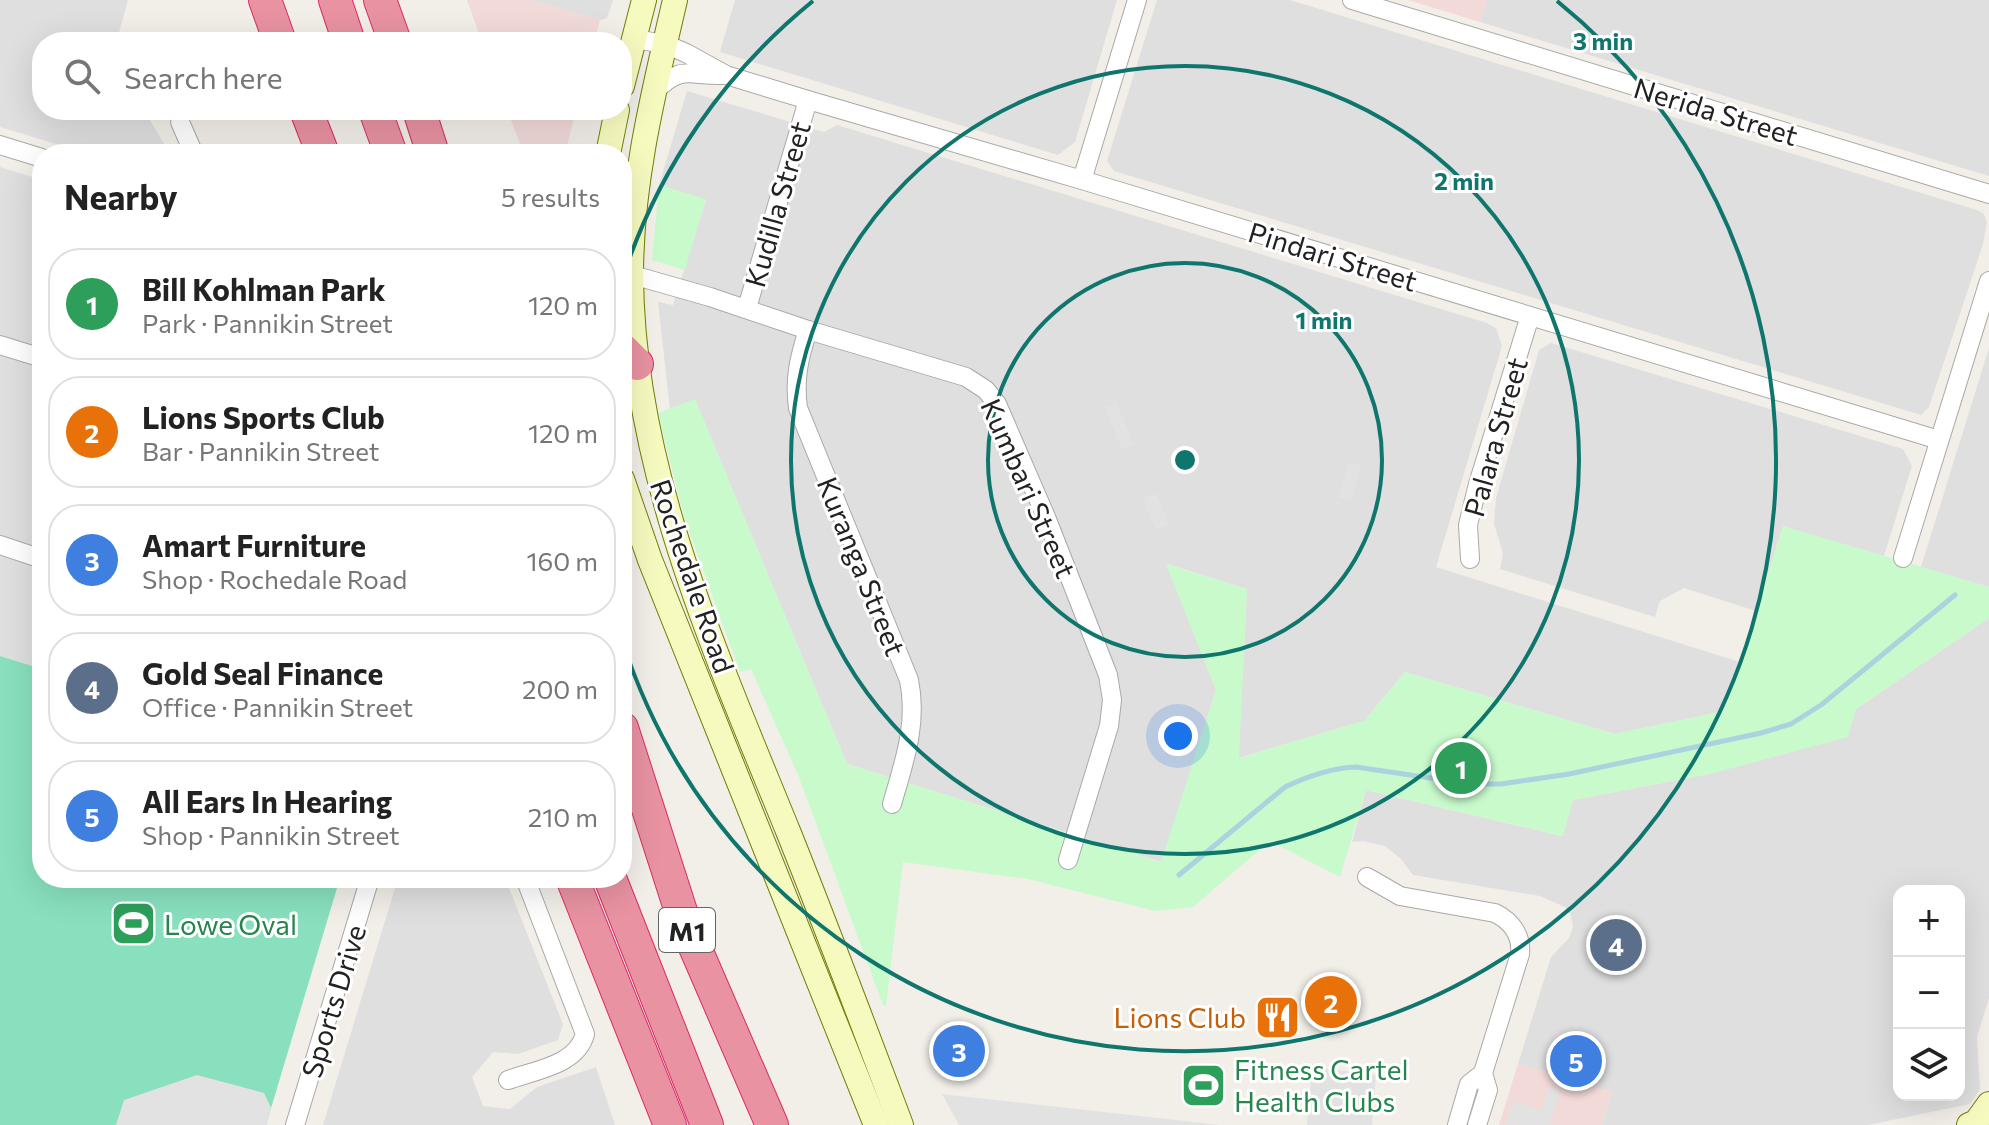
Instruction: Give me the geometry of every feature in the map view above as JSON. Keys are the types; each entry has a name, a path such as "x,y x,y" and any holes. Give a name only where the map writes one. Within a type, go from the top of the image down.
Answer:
{"highway":[{"path":"247,0 258,32"},
{"path":"265,0 276,32"},
{"path":"335,0 346,32"},
{"path":"380,0 391,32"},
{"path":"287,120 296,144"},
{"path":"310,120 319,144"},
{"path":"379,120 387,144"},
{"path":"422,120 430,144"},
{"name":"M1","path":"632,759 685,924 772,1125"},
{"path":"576,888 670,1125"},
{"name":"M1","path":"614,888 707,1125"}],"main road":[{"path":"632,47 644,0"},
{"name":"Rochedale Road","path":"632,225 655,91 675,0"},
{"path":"610,144 615,120"},
{"name":"Rochedale Road","path":"632,369 652,453 682,556 897,1114 911,1125"},
{"name":"Rochedale Road","path":"632,508 650,560 876,1125"},
{"path":"1969,1125 1982,1116 1989,1104"}],"street":[{"path":"1082,180 1137,0"},
{"name":"Nerida Street","path":"1352,0 1989,194"},
{"name":"Pindari Street","path":"634,39 665,44 726,75 1939,440"},
{"name":"Pindari Street","path":"655,91 680,73 726,75"},
{"name":"Kudilla Street","path":"747,308 808,100"},
{"path":"180,122 190,144"},
{"path":"0,145 32,155"},
{"name":"Kumbari Street","path":"632,275 966,377 986,390 997,404 1046,517 1108,675 1109,726 1068,860"},
{"path":"1903,558 1989,281"},
{"name":"Palara Street","path":"1470,559 1468,525 1478,484 1530,316"},
{"name":"Kuranga Street","path":"808,330 796,367 798,408 909,680 913,700 912,733 892,804"},
{"path":"0,345 32,355"},
{"path":"0,545 32,556"},
{"path":"1367,877 1400,896 1490,911 1504,918 1515,931 1521,947 1483,1073 1488,1090 1477,1125"},
{"name":"Sports Drive","path":"295,1125 367,888"},
{"path":"508,1080 572,1057 582,1046 585,1034 529,888"},
{"path":"1457,1125 1469,1084 1483,1073"}],"shaded area":[{"path":"0,0 128,0 119,32 32,32 32,120 150,120 164,144 56,144 0,127"},
{"path":"467,0 531,0 600,20 597,32 478,32"},
{"path":"531,0 613,0 607,18 600,20"},
{"path":"735,0 1117,0 1075,142 1058,155 720,52"},
{"path":"1157,0 1290,0 1977,210 1984,214 1987,222 1983,244 1929,407 1921,415 1114,171 1107,161"},
{"path":"1408,0 1487,0 1480,22"},
{"path":"1487,0 1989,0 1989,176 1480,22"},
{"path":"687,91 824,132 837,125 1496,328 1502,346 1436,567 1740,662 1724,711 1615,734 1405,672 1364,721 1238,758 1247,589 1167,564 1216,690 1162,862 847,764 695,400 670,410 658,302 673,305 706,200 659,185"},
{"path":"511,120 574,120 568,144 520,144"},
{"path":"0,167 32,177 32,666 0,656"},
{"path":"1551,343 1903,449 1912,466 1884,556 1783,527 1756,611 1684,588 1660,601 1655,617 1500,569 1503,553 1494,524 1496,498 1539,350"},
{"path":"1989,348 1989,587 1921,567"},
{"path":"1117,403 1134,445 1122,450 1105,407"},
{"path":"1349,462 1361,466 1351,501 1338,497"},
{"path":"1156,493 1169,525 1156,530 1143,499"},
{"path":"1989,618 1989,998 1977,1037 1980,1089 1970,1104 1868,1125 1602,1125 1612,1092 1518,1064 1551,957 1569,938 1573,927 1571,915 1565,907 1540,896 1413,875 1401,859 1385,846 1352,842 1366,790 1562,836 1573,800 1714,773 1856,709"},
{"path":"395,888 509,888 563,1024 558,1040 518,1054 493,1052 472,1077 483,1106 510,1109 537,1087 596,1067 615,1125 323,1125"},
{"path":"1518,1064 1612,1092 1602,1125 1499,1125"},
{"path":"1312,1067 1376,1075 1372,1125 1307,1125"},
{"path":"197,1075 264,1093 271,1108 266,1125 116,1125 124,1100"},
{"path":"1549,1087 1560,1090 1550,1125 1506,1125 1513,1101 1542,1110"},
{"path":"942,1094 1220,1125 959,1125"}],"green space":[{"path":"659,185 706,199 685,270 652,260"},
{"path":"695,399 847,764 1161,862 1216,690 1166,564 1247,589 1239,758 1364,721 1405,672 1615,734 1724,711 1783,526 1989,587 1989,618 1856,709 1848,737 1714,773 1573,800 1563,836 1366,790 1340,877 1270,841 1193,907 1155,911 1028,879 903,862 886,1006 883,1005 799,777 751,669 740,672 684,517 658,413"},
{"path":"0,656 32,666 32,888 337,888 266,1125 0,1125"}],"waterway":[{"path":"1179,875 1285,787 1328,771 1356,767 1471,784 1501,784 1569,774 1791,724 1821,705 1955,595"}],"place":[{"name":"Bill Kohlman Park","path":"1461,768"},
{"name":"Lowe Oval","path":"133,924"},
{"name":"Gold Seal Finance","path":"1616,945"},
{"name":"Lions Sports Club","path":"1331,1002"},
{"name":"Lions Club","path":"1277,1017"},
{"name":"Amart Furniture","path":"959,1051"},
{"name":"All Ears In Hearing","path":"1576,1061"},
{"name":"Fitness Cartel Health Clubs","path":"1203,1085"}]}
